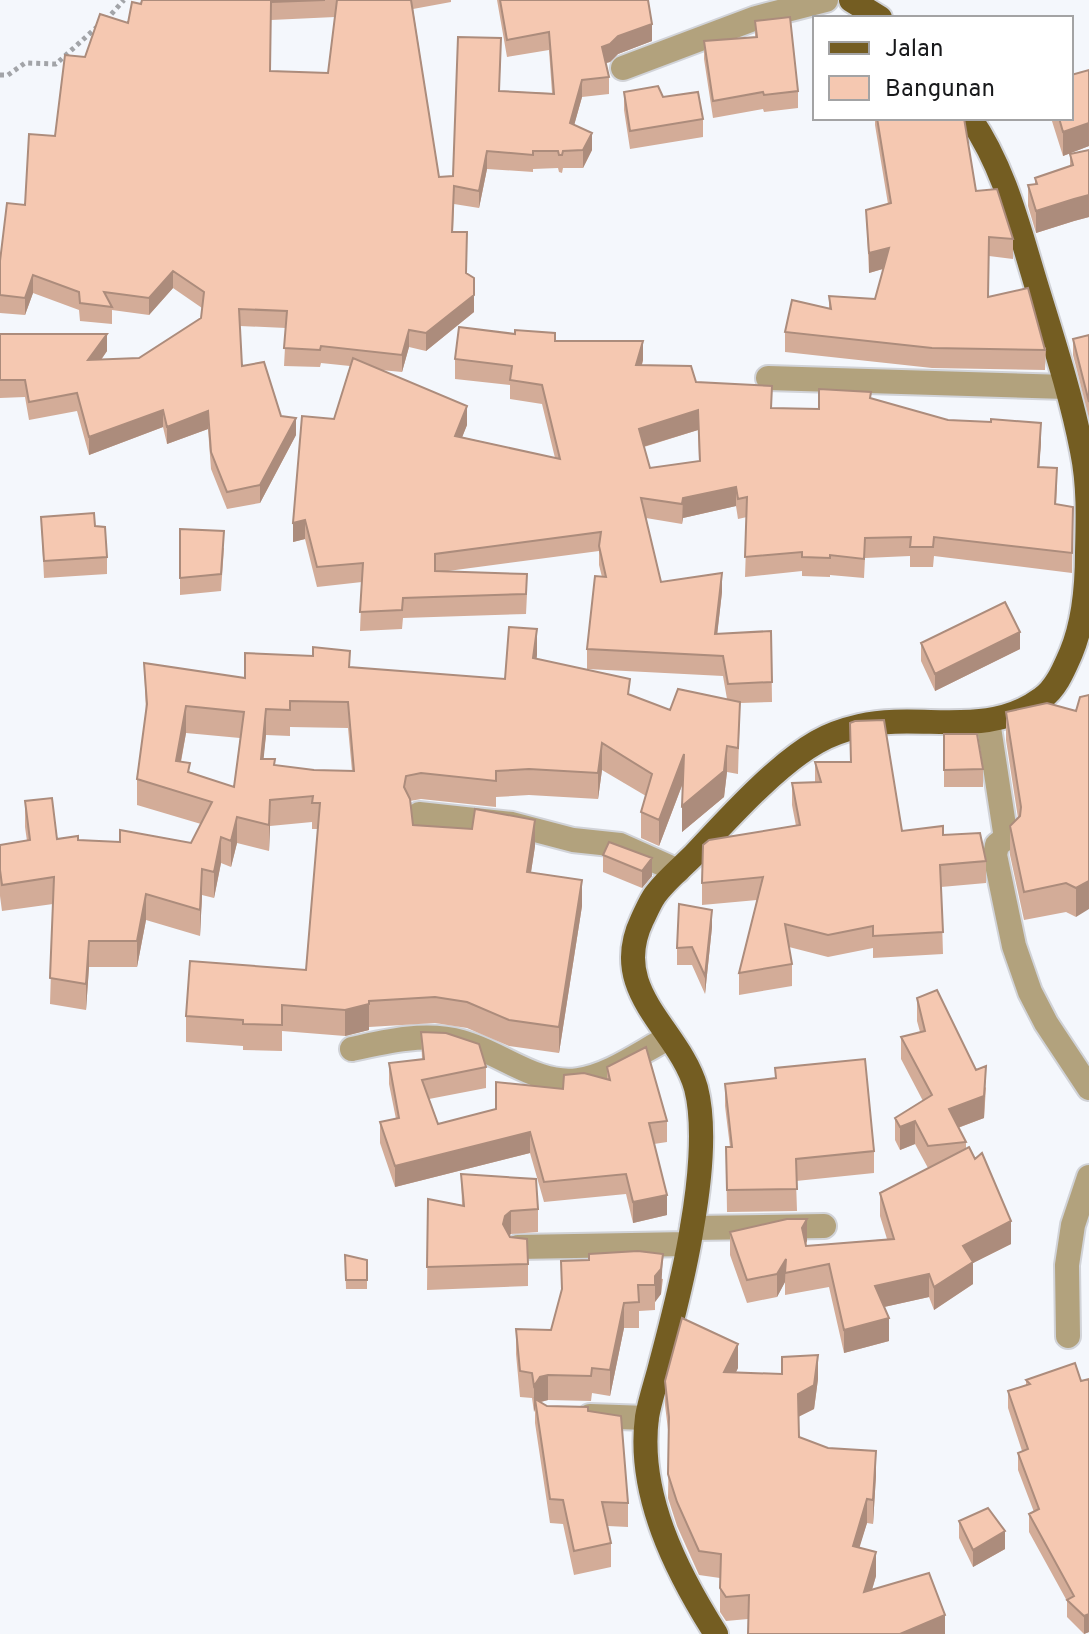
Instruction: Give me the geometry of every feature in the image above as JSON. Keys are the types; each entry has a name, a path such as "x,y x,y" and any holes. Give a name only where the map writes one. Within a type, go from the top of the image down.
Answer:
{"main road":[{"path":"851,0 877,16"},
{"path":"716,1634 686,1587 661,1523 648,1468 647,1418 690,1236 699,1156 700,1113 689,1070 642,995 636,978 636,934 656,894 748,800 817,742 860,726 988,721 1013,714 1044,698 1061,675 1079,634 1087,580 1088,506 1083,453 1009,198 989,148 971,120"}],"street":[{"path":"623,68 756,18 826,0"},
{"path":"768,378 1066,387"},
{"path":"988,721 1006,838 997,845 995,855 1014,946 1030,992 1046,1023 1089,1088"},
{"path":"419,814 512,824 573,840 620,845 678,871"},
{"path":"352,1049 428,1037 448,1039 472,1045 511,1064 552,1078 574,1081 608,1070 668,1038"},
{"path":"1068,1336 1069,1247 1089,1177"},
{"path":"518,1247 824,1226"},
{"path":"562,1415 647,1418"}],"path":[{"path":"0,75 8,75 25,63 52,65 60,61 124,0"}],"building":[{"path":"142,0 325,0 271,2 270,71 328,73 337,0 411,0 439,177 453,176 458,37 501,38 499,91 554,94 549,32 507,40 500,0 648,0 652,24 618,36 602,47 609,77 582,80 570,123 592,133 583,150 563,151 562,155 558,151 533,151 533,155 487,151 479,191 454,186 452,232 467,232 466,273 474,278 474,295 426,333 409,330 402,355 321,346 320,350 284,348 287,311 239,309 242,366 264,362 281,416 296,418 260,485 227,492 211,452 208,411 167,427 163,410 89,437 77,393 29,402 25,380 0,380 0,334 107,334 88,360 139,358 201,318 204,292 173,271 149,298 104,292 112,307 80,303 79,292 33,275 25,298 0,295 0,261 7,203 25,205 29,134 55,136 65,55 85,57 100,14 128,23 132,2 141,4"},
{"path":"790,17 798,91 764,95 763,92 713,101 704,41 757,37 755,21"},
{"path":"1089,70 1089,123 1063,132 1060,120 1073,120 1073,74"},
{"path":"658,86 663,97 698,92 703,119 630,131 624,92"},
{"path":"877,120 964,120 976,191 997,189 1013,239 989,237 988,297 1028,288 1045,350 932,348 785,332 792,300 831,309 829,296 875,299 889,248 869,253 866,210 891,203"},
{"path":"1089,150 1089,195 1036,211 1028,185 1037,184 1035,178 1073,165 1070,154"},
{"path":"459,327 515,334 515,330 555,333 555,341 643,341 636,365 691,366 696,382 772,386 771,408 819,409 819,389 871,392 870,398 948,420 1041,423 1038,467 1057,468 1055,504 1073,507 1072,553 934,537 933,547 910,547 911,537 865,538 864,559 830,555 830,558 802,557 802,552 745,557 747,497 738,499 736,487 683,498 682,504 641,498 661,582 722,573 715,634 771,631 772,682 728,684 723,656 587,649 595,576 606,577 599,546 601,532 435,554 435,571 527,574 526,594 403,598 402,610 360,612 363,563 317,567 305,520 293,523 302,416 334,419 353,358 467,406 455,436 560,459 542,385 510,380 512,366 455,359","holes":["698,410 700,461 650,468 639,429"]},
{"path":"1089,335 1089,402 1073,339"},
{"path":"94,513 95,526 105,527 107,557 44,561 41,517"},
{"path":"180,529 224,531 221,574 180,578"},
{"path":"1005,602 1020,632 935,674 921,643"},
{"path":"509,627 537,629 533,658 630,679 628,694 670,710 678,689 740,702 738,748 727,746 724,771 682,806 684,754 659,820 641,812 652,774 602,743 598,773 529,769 496,771 496,781 421,773 406,776 404,787 410,799 413,825 472,829 475,809 535,820 527,872 582,880 559,1027 509,1020 467,1002 435,997 369,1001 369,1004 345,1010 282,1005 282,1025 243,1024 243,1020 186,1016 190,961 306,970 320,803 312,803 313,796 270,800 269,825 237,817 231,841 221,837 214,872 202,869 200,910 146,894 137,941 89,941 86,984 50,978 54,877 2,885 0,845 30,840 25,801 52,798 57,839 78,836 78,840 120,842 120,830 191,843 212,802 137,779 147,704 144,663 245,678 245,653 313,656 313,647 350,651 349,667 505,679","holes":["290,701 348,702 354,771 274,765 275,759 261,759 266,709 290,710","186,706 244,712 234,787 188,772 190,763 176,761"]},
{"path":"1089,695 1089,881 1076,888 1066,883 1024,892 1010,826 1020,816 1021,807 1006,712 1047,703 1076,711 1080,697"},
{"path":"884,720 902,831 943,826 943,835 980,833 986,861 940,865 943,932 873,936 873,926 828,935 785,924 792,964 739,973 763,877 702,883 703,845 709,840 800,825 792,783 821,782 815,762 851,762 850,723"},
{"path":"944,734 977,734 983,769 944,770"},
{"path":"609,842 652,858 642,871 603,855"},
{"path":"679,904 712,910 705,976 692,947 677,948"},
{"path":"937,990 976,1070 986,1066 984,1096 949,1109 966,1142 928,1146 915,1121 900,1127 895,1118 932,1095 901,1037 925,1031 917,998"},
{"path":"421,1032 446,1033 479,1044 486,1067 422,1080 438,1124 496,1109 496,1082 563,1089 564,1075 584,1073 610,1080 607,1067 646,1047 667,1121 649,1123 667,1195 633,1202 626,1174 544,1182 530,1132 395,1166 380,1122 399,1118 389,1063 424,1059"},
{"path":"865,1059 874,1151 796,1159 797,1189 727,1190 726,1147 732,1147 725,1084 776,1078 775,1068"},
{"path":"969,1147 975,1159 982,1153 1011,1221 963,1246 973,1262 934,1287 929,1274 875,1286 889,1318 844,1330 829,1264 785,1273 786,1259 777,1274 747,1280 730,1232 787,1219 807,1219 802,1228 806,1246 894,1239 880,1193"},
{"path":"461,1174 536,1179 538,1209 511,1211 505,1216 503,1224 510,1237 527,1239 528,1264 427,1267 428,1199 464,1206"},
{"path":"638,1251 663,1254 661,1269 655,1276 655,1285 638,1285 639,1302 624,1303 610,1370 592,1368 591,1376 548,1375 540,1377 534,1386 532,1373 520,1371 516,1329 551,1330 562,1289 561,1261 589,1260 589,1254"},
{"path":"345,1255 367,1260 367,1280 346,1280"},
{"path":"682,1318 738,1344 724,1372 782,1374 782,1357 818,1355 814,1385 798,1394 799,1437 828,1448 876,1451 873,1500 867,1499 853,1546 876,1552 864,1592 929,1573 945,1615 900,1634 748,1634 749,1595 726,1597 720,1588 721,1554 699,1551 668,1474 669,1417 665,1381"},
{"path":"1075,1363 1081,1381 1089,1379 1089,1614 1084,1616 1067,1600 1074,1596 1029,1514 1039,1509 1018,1453 1028,1449 1008,1391 1030,1384 1026,1380"},
{"path":"535,1399 547,1406 588,1407 588,1411 621,1416 628,1503 602,1502 611,1543 574,1551 563,1500 550,1499"},
{"path":"988,1508 1005,1531 973,1550 959,1521"}]}
